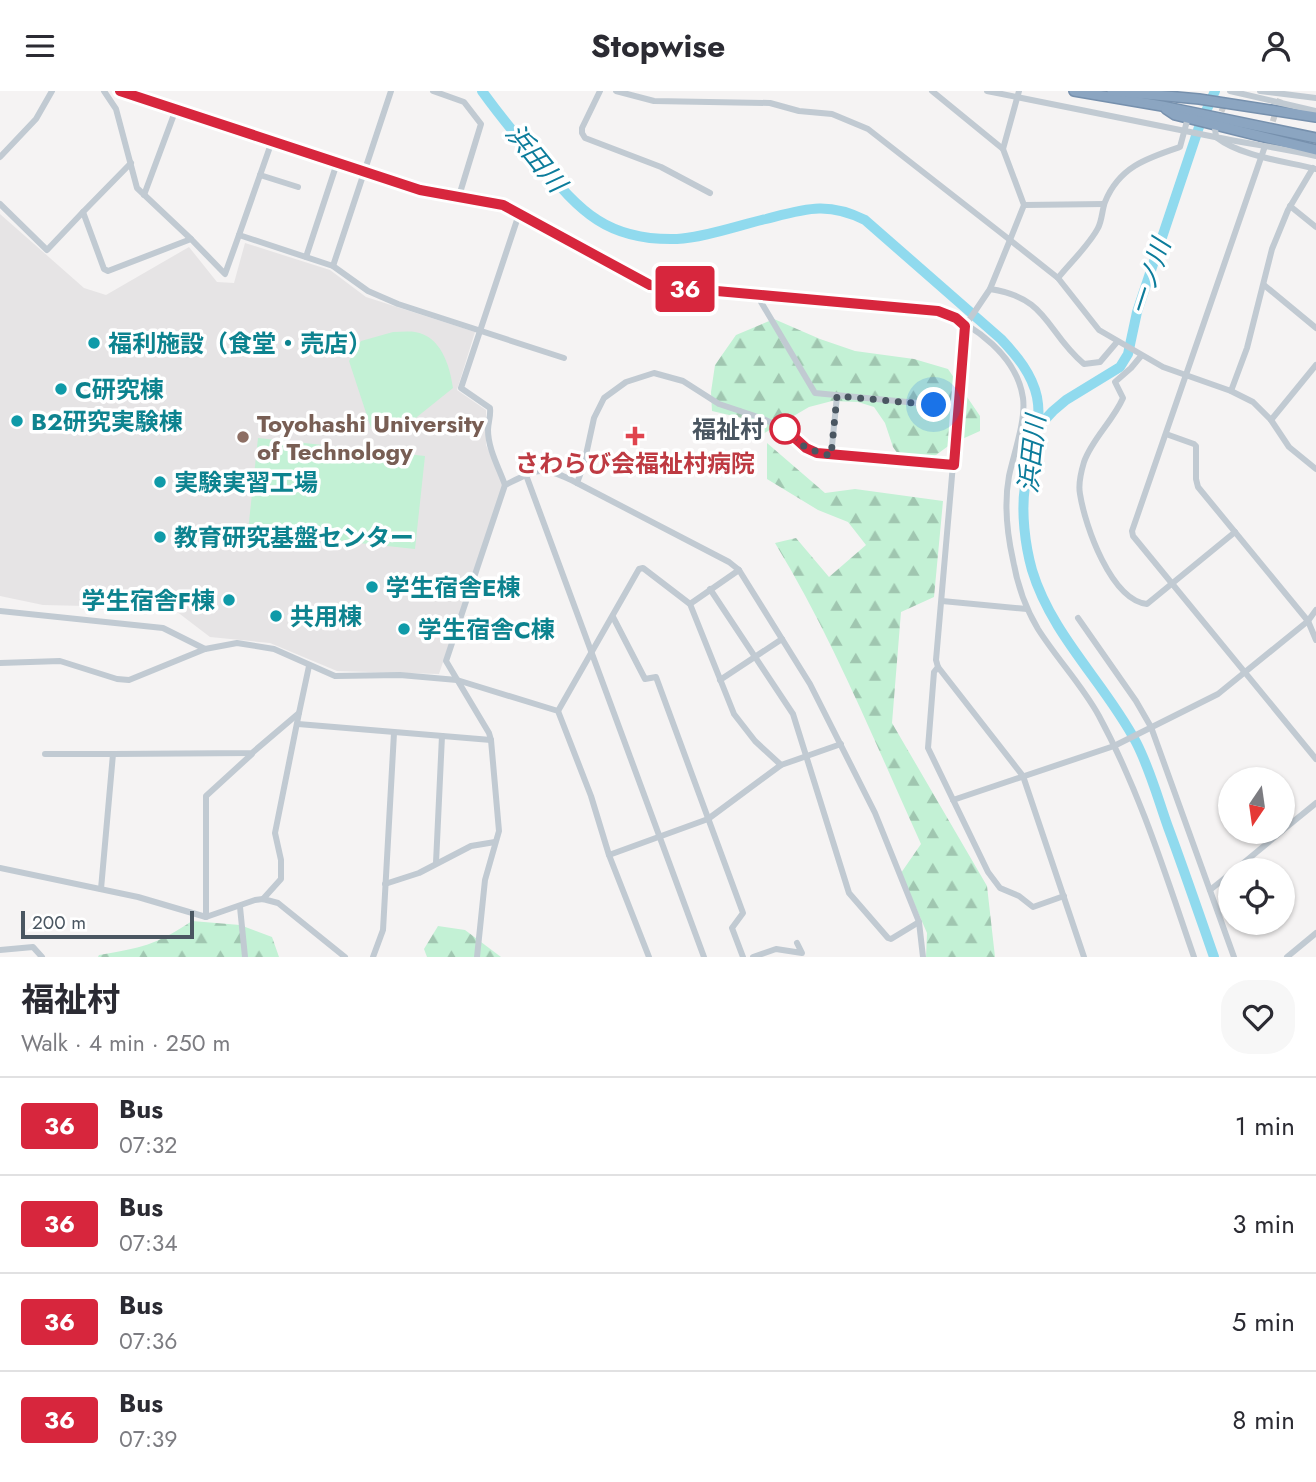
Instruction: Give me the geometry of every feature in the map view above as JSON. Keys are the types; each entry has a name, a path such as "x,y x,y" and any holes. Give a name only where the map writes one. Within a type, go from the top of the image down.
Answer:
{"highway":[{"path":"1074,91 1162,106 1175,115 1316,150"},
{"path":"1112,91 1198,95 1316,117"},
{"path":"1215,123 1316,138"}],"street":[{"path":"0,156 36,119 52,91"},
{"path":"104,91 116,109 138,188 226,274 272,141"},
{"path":"120,91 420,190 503,205 650,285 938,311 956,318 975,331 1009,361 1023,399 1009,480 1007,518 1013,561 1027,609 1097,713 1115,745 1136,793 1193,957"},
{"path":"333,266 391,91"},
{"path":"433,91 464,102 481,124 459,196"},
{"path":"600,91 582,128 585,138 661,167 710,193"},
{"path":"616,91 654,101 770,103 799,111 832,114 868,129 1058,278 1099,330 1140,355 1253,402 1271,420 1289,447 1316,468"},
{"path":"932,91 1003,149 1024,205 990,289 966,324 936,660 938,667 1023,776 1084,957"},
{"path":"987,91 1018,94 1212,137 1273,146 1316,156"},
{"path":"1224,100 1231,91 1316,111"},
{"path":"1260,91 1282,96 1316,98"},
{"path":"1003,149 1018,94"},
{"path":"145,195 176,109"},
{"path":"1058,278 1099,227 1104,204 1111,189 1131,167 1144,159 1181,147 1191,118"},
{"path":"1212,137 1215,123"},
{"path":"1212,137 1233,147 1263,152 1315,169 1290,206 1272,249 1247,348 1231,391"},
{"path":"1263,152 1132,531 1133,536 1316,759"},
{"path":"0,204 47,250 131,163"},
{"path":"306,257 337,163"},
{"path":"260,175 298,187"},
{"path":"1024,205 1104,204"},
{"path":"1290,206 1316,227"},
{"path":"83,212 104,269 108,271 191,239"},
{"path":"477,957 485,880 499,831 491,740 446,661 505,485 490,445 490,408 461,388 519,214"},
{"path":"239,235 333,266 368,291 564,358"},
{"path":"1264,285 1316,328"},
{"path":"990,289 1020,295 1034,305 1084,364 1100,362 1119,343"},
{"path":"760,295 761,302 815,393 958,407"},
{"path":"1140,355 1131,368 1115,382 1122,398 1084,460 1080,477 1079,493 1100,556 1122,589 1142,604 1147,604 1235,532"},
{"path":"1271,420 1316,365"},
{"path":"577,483 594,418 604,398 626,382 654,373 683,381 719,404 785,429 806,448 831,456 954,465"},
{"path":"831,456 837,396"},
{"path":"1166,434 1196,446 1196,484 1308,621 1316,639"},
{"path":"505,485 543,469 554,471 729,562 739,570 810,684 875,813 919,922 923,957"},
{"path":"526,475 704,957"},
{"path":"558,711 639,569 643,568 690,604 734,714 755,741 781,765"},
{"path":"690,604 739,570"},
{"path":"710,589 793,714 849,893 888,938 891,939 919,922"},
{"path":"942,601 1027,609"},
{"path":"953,800 1115,745 1218,694 1308,621 1316,610"},
{"path":"0,611 163,628 205,649"},
{"path":"613,617 645,679 656,677 743,912 733,928 743,957"},
{"path":"1078,618 1136,701 1150,728 1234,957"},
{"path":"720,680 782,639"},
{"path":"0,663 60,661 117,679 129,680 205,649 237,643 274,649 335,676 400,675 457,680 558,711"},
{"path":"0,868 138,897 206,917 263,899 281,879 281,860 275,833 309,666"},
{"path":"938,667 934,672 928,748 988,872 1000,888 1019,896 1033,907 1063,896"},
{"path":"558,711 591,796 609,855 649,957"},
{"path":"206,917 206,796 299,713"},
{"path":"298,724 491,740"},
{"path":"373,957 383,930 394,733"},
{"path":"436,863 442,736"},
{"path":"609,855 708,820 781,765 841,744"},
{"path":"45,754 252,753"},
{"path":"101,889 113,754"},
{"path":"1295,820 1316,803"},
{"path":"385,884 419,873 471,846 495,842"},
{"path":"1249,858 1266,844"},
{"path":"1210,890 1218,884"},
{"path":"263,899 278,902 345,957"},
{"path":"240,907 245,957"},
{"path":"1287,957 1316,933"},
{"path":"754,957 776,949 802,953 797,943"},
{"path":"0,950 33,947 41,957"}],"shaded area":[{"name":"Toyohashi University of Technology","path":"0,214 84,288 106,295 189,247 217,282 234,283 245,243 330,270 366,297 475,332 457,390 486,410 486,445 503,484 439,674 337,671 270,643 210,637 172,608 43,605 0,596"}],"green space":[{"path":"774,319 855,351 914,359 948,369 980,416 980,431 951,444 917,469 907,467 893,447 885,423 874,407 858,402 832,401 809,407 761,435 742,418 712,411 711,392 715,365 736,335"},
{"path":"393,332 415,332 431,339 443,353 453,388 397,433 371,428 349,361 361,341"},
{"path":"258,438 425,456 415,549 248,531"},
{"path":"767,443 825,493 855,489 943,501 934,597 901,612 892,723 987,886 995,957 926,957 927,933 901,873 921,844 835,653 775,543 796,538 829,577 866,545 848,522 818,510 767,479"},
{"path":"192,921 240,925 272,937 279,957 98,957 148,944"},
{"path":"438,926 465,930 501,957 427,957 424,949"}],"waterway":[{"name":"浜田川","path":"482,91 568,195 597,220 614,229 632,235 677,239 710,234 804,210 839,210 865,220 1013,352 1032,381 1038,408 1037,431 1023,507 1032,570 1052,616 1123,720 1141,752 1214,957"},
{"name":"一ノ川","path":"1038,427 1066,400 1120,367 1128,354 1137,312 1199,127 1215,91"}],"tunnel":[{"path":"1218,120 1227,98"},
{"path":"1270,130 1280,99"}],"bus line":[{"name":"36","path":"120,91 420,190 503,205 650,285 938,311 956,318 965,326 954,465 831,456 806,448 785,429"}],"place":[{"name":"福利施設（食堂・売店）","path":"94,343"},
{"name":"C研究棟","path":"61,389"},
{"name":"B2研究実験棟","path":"17,421"},
{"name":"福祉村","path":"785,429"},
{"name":"さわらび会福祉村病院","path":"635,436"},
{"name":"Toyohashi University of Technology","path":"243,437"},
{"name":"実験実習工場","path":"160,482"},
{"name":"教育研究基盤センター","path":"160,537"},
{"name":"学生宿舎E棟","path":"372,587"},
{"name":"学生宿舎F棟","path":"229,600"},
{"name":"共用棟","path":"276,616"},
{"name":"学生宿舎C棟","path":"404,629"}],"route":[{"path":"785,429 806,448 831,456 837,396 934,405"}]}
